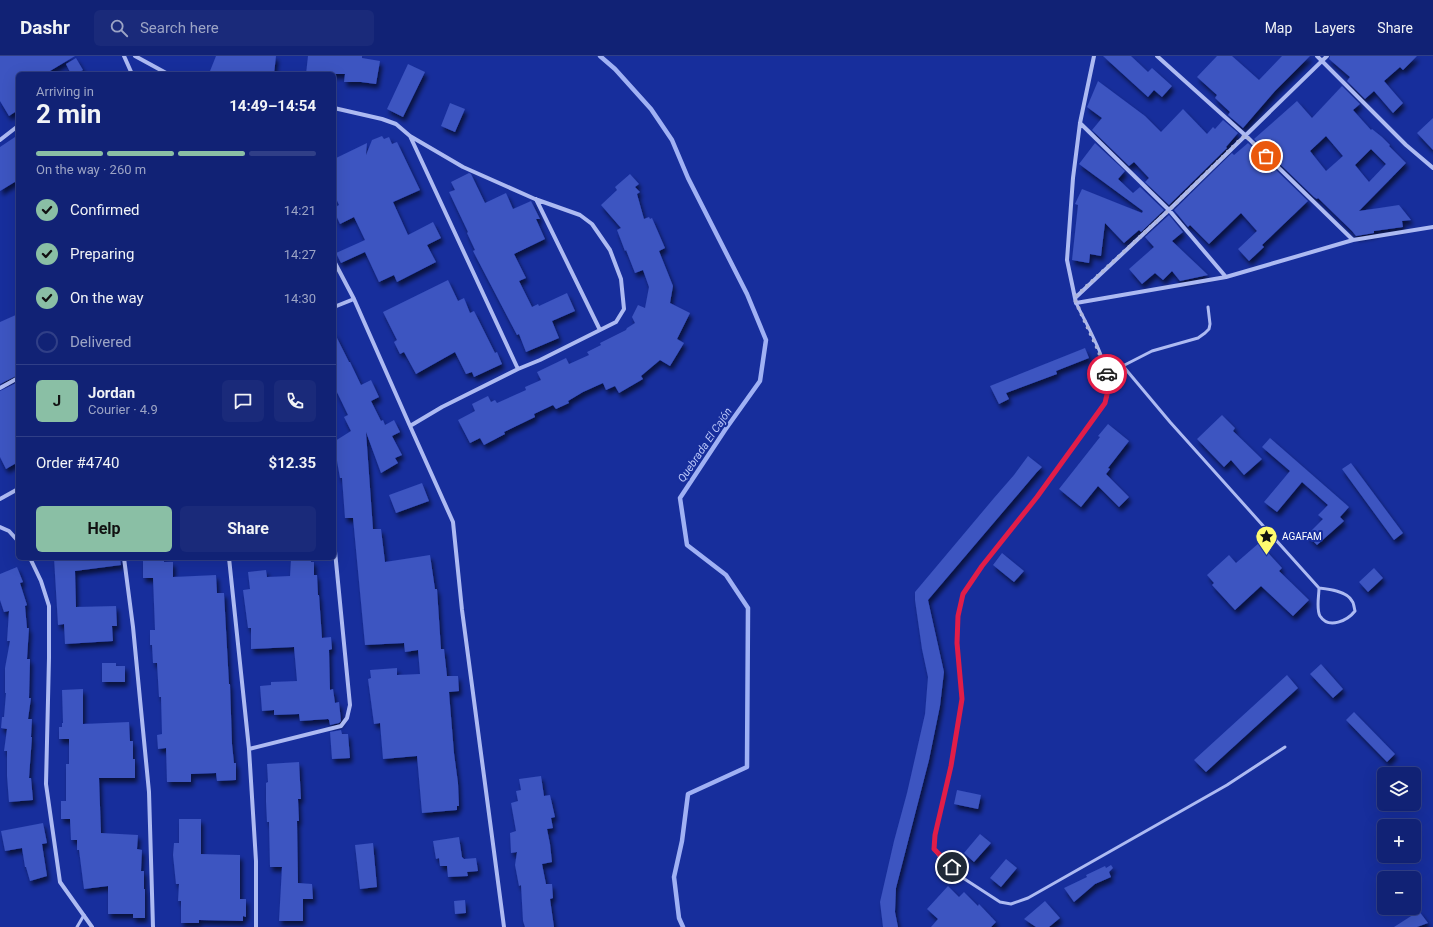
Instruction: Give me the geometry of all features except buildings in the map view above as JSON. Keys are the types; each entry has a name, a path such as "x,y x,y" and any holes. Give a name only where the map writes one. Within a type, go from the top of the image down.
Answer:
{"street":[{"path":"124,56 131,72"},
{"path":"135,56 164,72"},
{"path":"1094,56 1080,123 1073,178 1067,260 1076,303 1226,277 1353,240 1433,227"},
{"path":"1157,56 1245,135 1353,240"},
{"path":"1318,56 1406,146 1433,168"},
{"path":"1074,298 1169,210 1327,56"},
{"path":"336,108 382,119 396,124 410,136 463,167 535,198 580,214 592,224 610,250 621,279 624,309 616,322 442,407 410,426"},
{"path":"1080,123 1169,210 1226,277"},
{"path":"0,140 16,128"},
{"path":"410,136 518,369"},
{"path":"535,198 600,330"},
{"path":"336,265 354,299 453,522 462,610 504,927"},
{"path":"336,306 354,299"},
{"path":"0,388 16,379"},
{"path":"0,499 16,490"},
{"path":"0,527 9,531 16,539"},
{"path":"31,560 41,581 48,606 49,658 46,784 60,882 92,927"},
{"path":"124,560 133,627 149,792 153,927"},
{"path":"229,560 249,749 256,861 256,927"},
{"path":"249,749 341,726 347,718 350,705 336,560"}],"lane":[{"path":"1076,303 1098,350 1107,374 1108,390 1105,403 1037,497 982,566 963,594 958,616 957,643 962,699 951,766 935,835 934,849 940,857 963,878 1000,902 1011,904 1028,898 1226,785 1285,746"},
{"path":"1107,374 1152,351 1198,338 1209,329 1210,324 1208,307"},
{"path":"1123,366 1170,422 1320,588 1334,590 1345,594 1352,600 1355,611 1351,616 1343,621 1334,623 1326,621 1320,616 1318,607 1320,588"},
{"path":"78,927 84,916"}],"waterway":[{"name":"Quebrada El Cajón","path":"600,56 615,69 651,109 672,140 688,178 747,294 766,340 760,381 725,430 680,498 687,545 726,575 748,608 747,767 688,794 682,841 674,877 679,918 683,927"}],"way so far":[{"path":"1107,374 1098,350 1074,298 1169,210 1245,135 1266,156"}],"place":[{"name":"AGAFAM","path":"1266,556"}],"route":[{"path":"952,867 940,857 934,849 935,835 951,766 962,699 957,643 958,616 963,594 982,566 1037,497 1105,403 1108,390 1107,374"}]}
